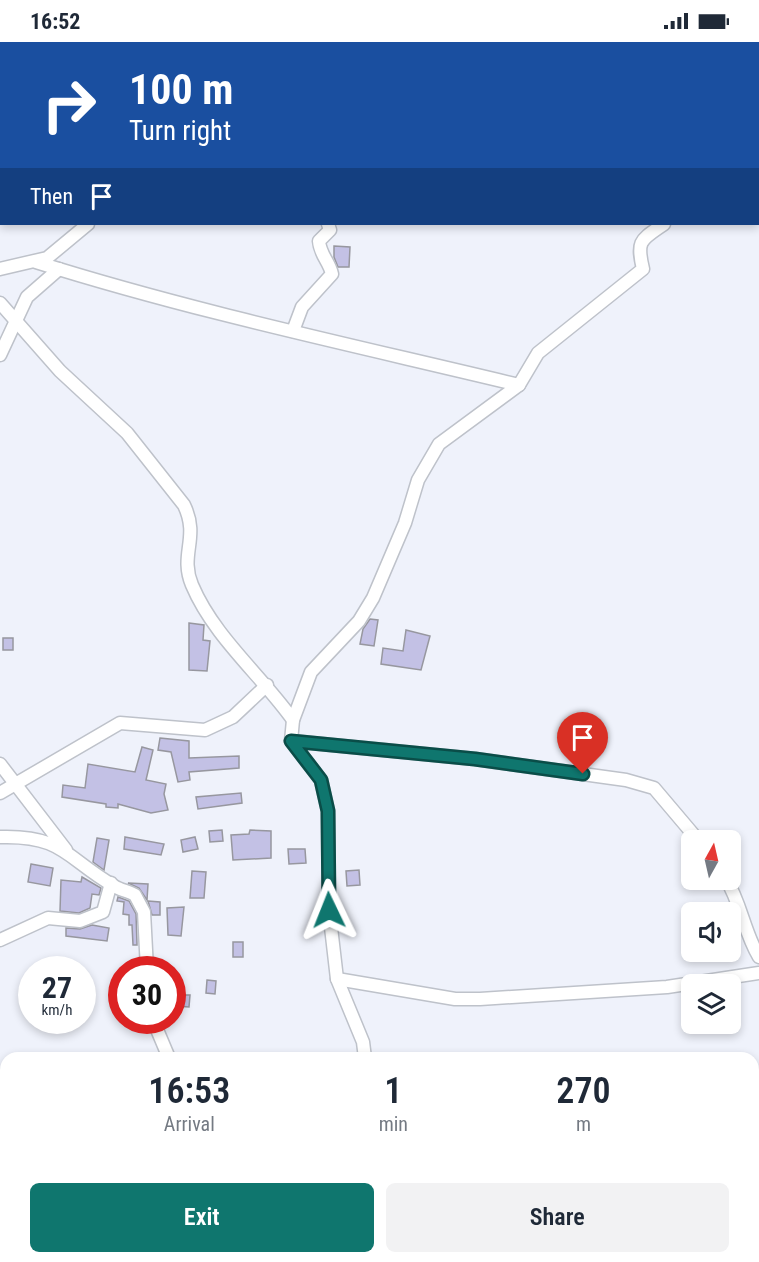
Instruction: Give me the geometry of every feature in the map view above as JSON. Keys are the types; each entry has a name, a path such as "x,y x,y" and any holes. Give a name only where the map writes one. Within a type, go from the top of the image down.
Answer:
{"street":[{"path":"0,269 47,258 87,225"},
{"path":"293,331 302,307 332,274 330,266 319,253 319,241 330,230 328,225"},
{"path":"364,1052 363,1042 337,979 329,910 328,811 321,780 291,741 293,720 311,672 359,621 373,598 405,523 418,480 439,444 456,429 519,385 538,353 643,270 638,249 642,238 662,225"},
{"path":"36,262 129,292 519,385"},
{"path":"0,355 27,297 59,269"},
{"path":"0,303 60,371 128,433 184,505 192,532 187,571 194,588 229,644 267,686 293,720"},
{"path":"0,793 120,723 204,730 233,717 267,686"},
{"path":"291,741 475,759 626,780 654,788 690,830"},
{"path":"0,764 66,851"},
{"path":"0,837 27,836 66,851 111,884 135,895 144,912 146,956"},
{"path":"0,940 48,918 80,921 103,912 111,884"},
{"path":"733,890 747,937 759,957"},
{"path":"337,979 455,999 480,999 667,987 759,973"},
{"path":"159,1034 166,1052"}],"building":[{"path":"334,246 350,247 349,267 338,267 334,257"},
{"path":"370,619 378,620 374,646 360,644 363,629"},
{"path":"189,623 204,625 203,640 210,641 207,671 189,670"},
{"path":"406,630 430,636 421,670 381,664 383,648 403,651"},
{"path":"3,638 13,638 13,650 3,650"},
{"path":"160,738 189,741 189,758 239,756 239,768 189,772 190,780 178,782 171,752 158,750"},
{"path":"142,747 153,750 146,780 166,784 164,794 168,810 151,813 118,804 118,808 106,807 106,804 62,797 63,785 85,788 88,764 135,772"},
{"path":"241,793 242,803 198,809 196,797"},
{"path":"222,830 223,841 210,842 209,831"},
{"path":"250,830 271,831 271,858 233,860 231,835 249,834"},
{"path":"125,837 164,844 161,855 124,849"},
{"path":"195,837 198,849 183,852 181,840"},
{"path":"97,838 109,840 104,870 93,862"},
{"path":"288,849 305,849 306,863 289,864"},
{"path":"31,864 53,868 50,886 28,882"},
{"path":"359,870 360,885 347,886 346,871"},
{"path":"192,871 206,872 204,898 190,898"},
{"path":"82,877 101,888 99,895 92,894 90,908 79,913 60,911 61,880 81,882"},
{"path":"128,883 148,884 147,900 139,888"},
{"path":"118,897 129,901 136,914 137,945 133,945 129,915 123,914 124,902 117,901"},
{"path":"148,901 160,902 160,915 152,915"},
{"path":"184,907 181,936 168,935 167,908"},
{"path":"92,925 109,928 107,941 66,936 66,928 80,929"},
{"path":"233,942 243,942 243,957 233,957"},
{"path":"207,980 216,981 215,994 206,993"},
{"path":"186,995 190,995 189,1007 186,1007"}],"route":[{"path":"329,910 328,811 321,780 294,748 291,741 475,759 583,774"}]}
